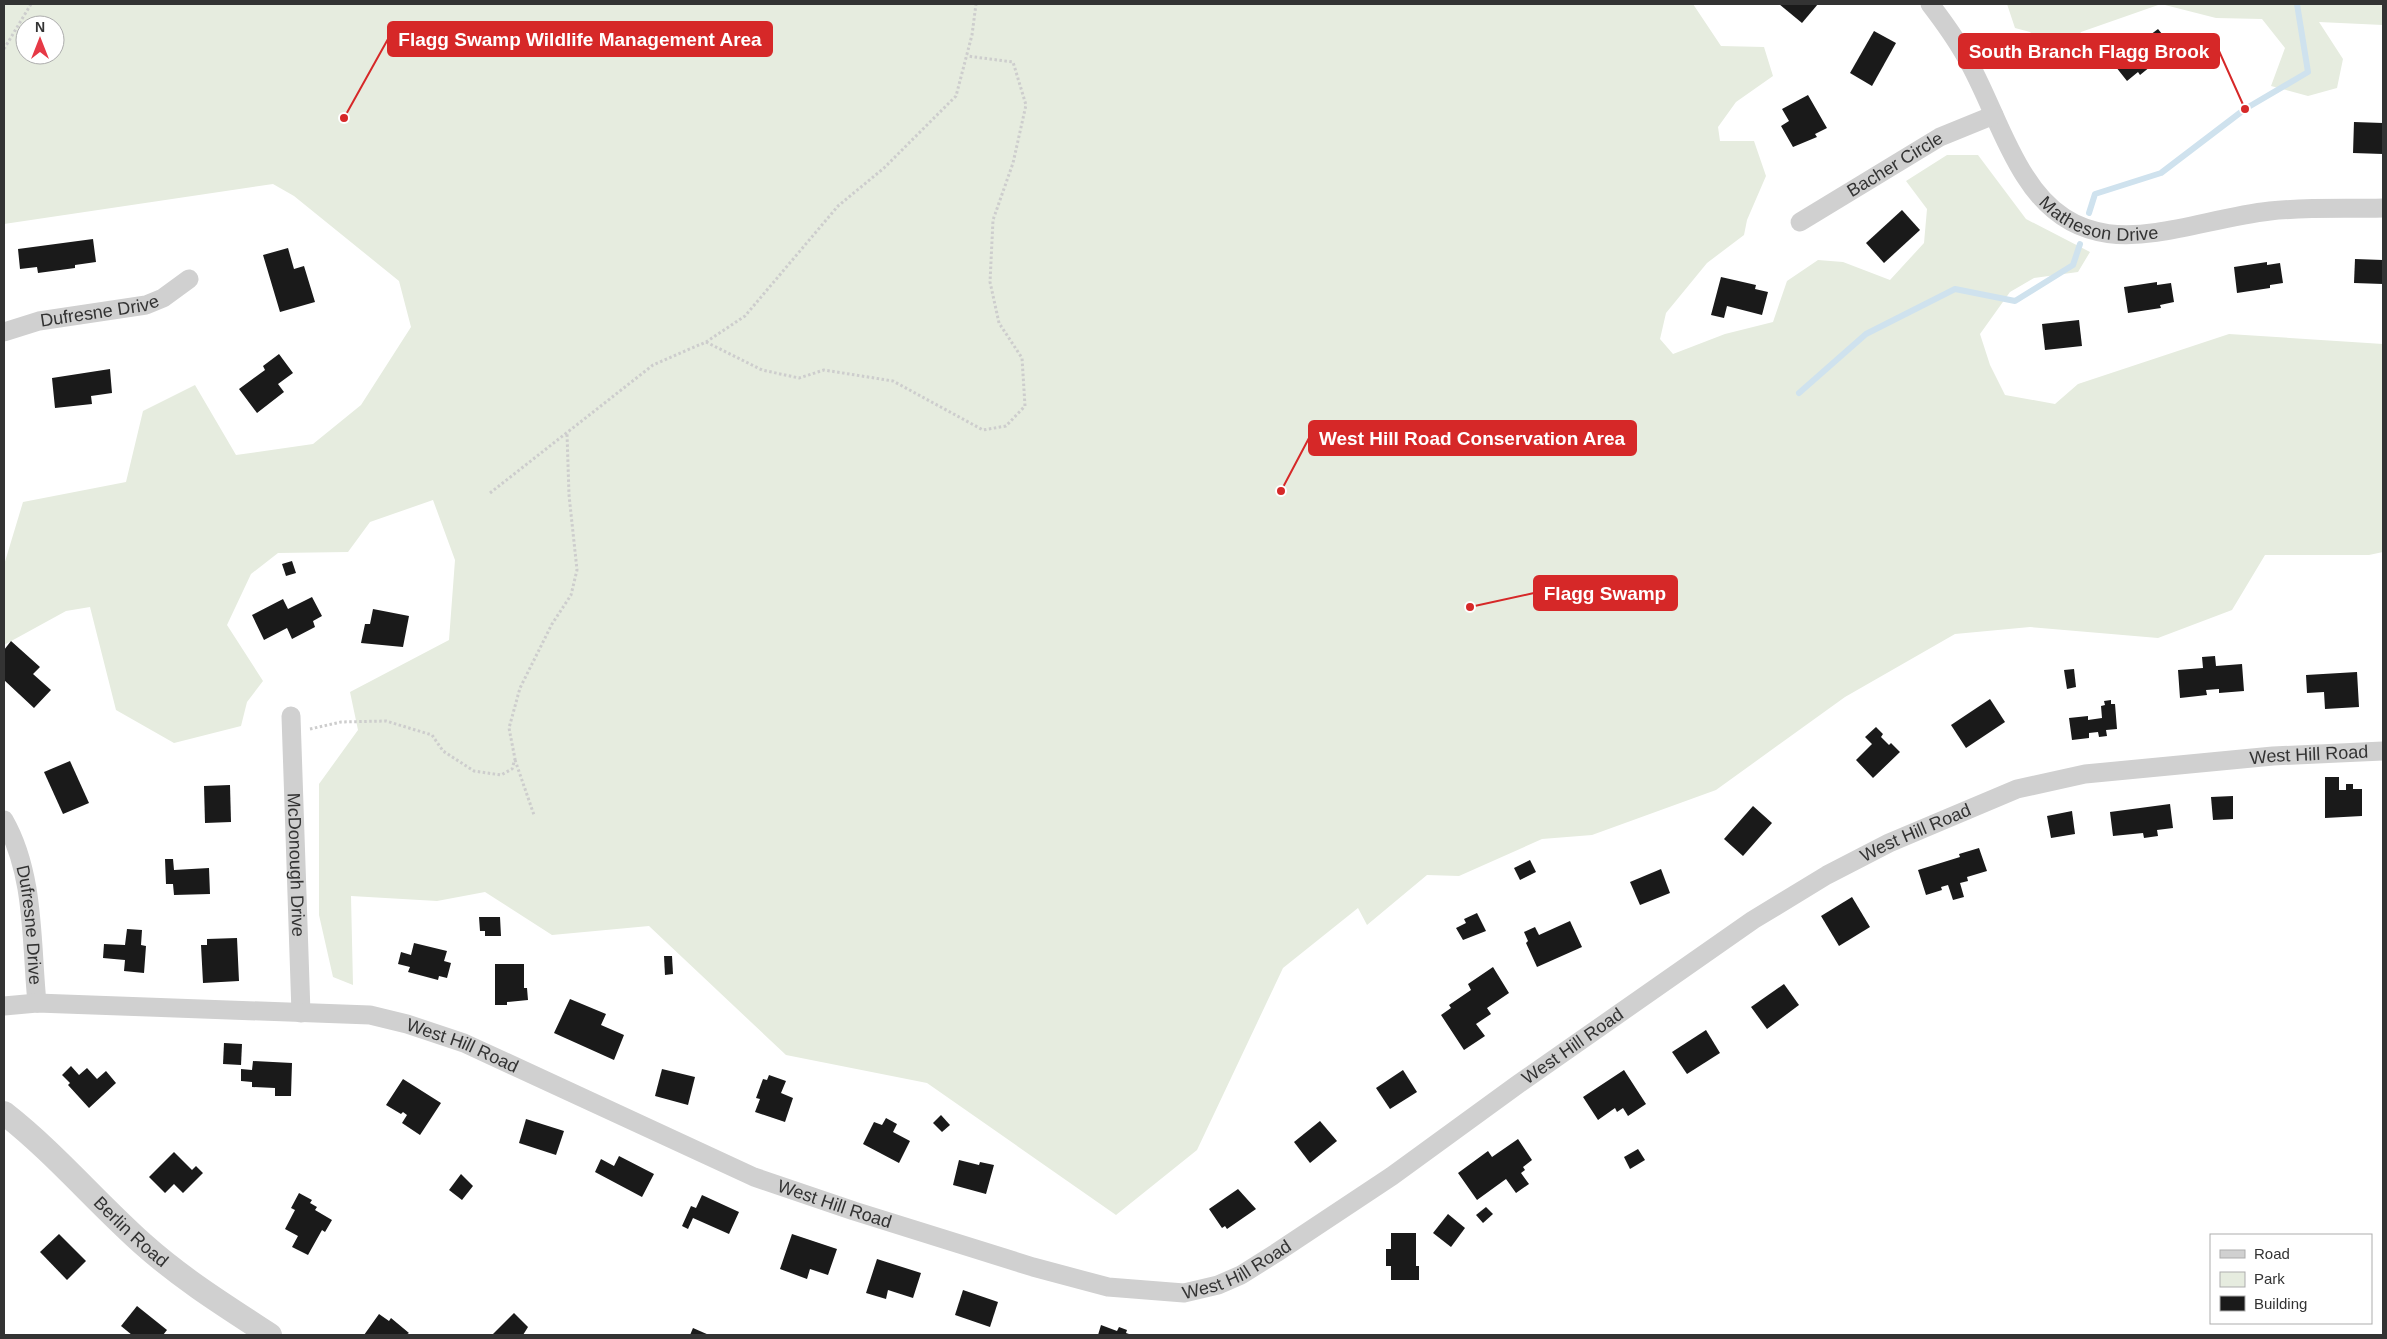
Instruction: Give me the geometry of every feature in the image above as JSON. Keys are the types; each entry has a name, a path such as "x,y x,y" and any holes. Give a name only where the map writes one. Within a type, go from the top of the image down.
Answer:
{"street":[{"name":"Matheson Drive","path":"1930,4 1967,58 2025,177 2046,203 2068,222 2093,232 2122,236 2146,234 2270,211 2383,208"},
{"name":"Bacher Circle","path":"1800,222 1940,137 1994,116"},
{"name":"Dufresne Drive","path":"4,332 39,321 146,305 163,298 188,279"},
{"name":"McDonough Drive","path":"290,725 301,1013"},
{"name":"West Hill Road","path":"4,1006 37,1003 370,1015 407,1024 464,1043 772,1183 1033,1268 1108,1287 1184,1293 1218,1285 1241,1275 1276,1254 1392,1176 1517,1085 1754,920 1827,875 1898,840 2017,789 2085,774 2254,757 2383,751"},
{"name":"Dufresne Drive","path":"4,820 13,836 26,884 37,1003"},
{"name":"Berlin Road","path":"4,1113 47,1150 156,1256 205,1292 270,1335"}],"path":[{"path":"4,49 31,4"},
{"path":"490,494 653,365 706,342 746,316 838,206 884,168 956,96 972,35 976,4"},
{"path":"706,342 762,370 799,378 824,370 893,381 983,430 1006,426 1025,406 1022,358 999,323 990,282 994,220 1014,163 1026,105 1013,62 967,56"},
{"path":"534,815 515,759 509,728 520,688 552,624 571,595 577,570 569,495 567,432"},
{"path":"290,725 386,721 432,735 443,751 474,771 501,775 512,768 515,759"}],"green space":[{"path":"4,4 1693,4 1721,46 1764,47 1773,76 1736,102 1718,127 1720,141 1754,141 1766,176 1747,220 1744,235 1707,263 1666,313 1660,339 1673,354 1725,334 1773,322 1787,281 1818,260 1843,262 1890,280 1924,243 1927,209 1906,181 1947,155 1978,155 2026,219 2090,252 2078,272 2034,278 2010,292 1980,334 1990,365 2005,395 2055,404 2078,384 2229,334 2383,344 2383,552 2369,555 2265,555 2232,610 2158,638 2030,627 1955,634 1845,697 1716,790 1592,835 1542,839 1459,876 1427,875 1367,925 1358,908 1283,968 1197,1150 1116,1215 927,1083 786,1055 649,926 552,935 485,892 437,901 351,896 353,985 333,977 319,915 319,784 358,730 350,692 449,640 455,560 433,500 370,522 348,552 278,553 251,574 227,625 263,681 247,702 241,726 174,743 116,710 90,607 66,611 4,645 4,565 23,502 126,482 143,411 195,385 236,455 313,444 361,405 411,327 399,281 294,196 273,184 4,224"},
{"path":"2007,4 2161,4 2081,32 2075,42 2060,39 2042,45 2030,32 2015,28"},
{"path":"2161,4 2383,4 2383,25 2319,22 2343,59 2337,88 2308,96 2271,86 2285,48 2262,19 2216,18"}],"building":[{"path":"1779,4 1818,4 1802,23"},
{"path":"2158,29 2171,45 2163,51 2166,54 2140,75 2138,72 2127,81 2112,62 2149,33 2150,35"},
{"path":"1874,31 1896,43 1872,86 1850,73"},
{"path":"1808,95 1827,128 1815,134 1817,137 1793,147 1781,126 1789,121 1782,109"},
{"path":"2354,122 2383,123 2383,154 2353,153"},
{"path":"1902,210 1920,230 1884,263 1866,243"},
{"path":"93,239 96,262 75,265 75,268 38,273 37,267 20,269 18,249"},
{"path":"288,248 294,269 304,266 315,302 280,312 263,255"},
{"path":"2355,259 2383,260 2383,284 2354,283"},
{"path":"2267,262 2267,265 2280,263 2283,283 2270,285 2270,288 2237,293 2234,267"},
{"path":"1721,277 1756,285 1755,289 1768,292 1762,315 1727,306 1724,318 1711,315"},
{"path":"2157,282 2157,285 2171,283 2174,302 2160,305 2161,308 2128,313 2124,287"},
{"path":"2079,320 2082,346 2045,350 2042,324"},
{"path":"279,354 293,373 278,384 284,392 257,413 239,389 265,370 263,366"},
{"path":"110,369 112,393 91,396 92,404 55,408 52,378"},
{"path":"292,561 296,573 286,576 282,564"},
{"path":"312,597 322,616 313,621 315,627 292,639 287,628 264,640 252,615 283,599 288,609"},
{"path":"373,609 409,616 403,647 361,643 365,624 370,624"},
{"path":"11,641 40,667 33,674 51,690 34,708 4,680 4,650"},
{"path":"2215,656 2216,666 2242,664 2244,691 2219,693 2219,689 2206,690 2207,695 2180,698 2178,670 2203,668 2202,657"},
{"path":"2074,669 2076,687 2067,689 2064,670"},
{"path":"2357,672 2359,707 2325,709 2324,692 2307,693 2306,675"},
{"path":"1990,699 2005,722 1966,748 1951,725"},
{"path":"2111,700 2111,704 2115,704 2117,729 2106,730 2107,736 2099,737 2098,732 2089,733 2089,738 2072,740 2069,718 2088,716 2088,720 2102,718 2101,706 2105,705 2104,701"},
{"path":"1876,727 1883,734 1881,737 1900,752 1873,778 1856,760 1872,744 1865,737"},
{"path":"70,761 89,803 63,814 44,772"},
{"path":"2325,777 2339,777 2339,790 2346,790 2346,784 2353,784 2353,789 2362,789 2362,816 2325,818"},
{"path":"230,785 231,822 205,823 204,786"},
{"path":"2233,796 2233,819 2213,820 2211,797"},
{"path":"2170,804 2173,828 2157,830 2158,836 2144,838 2143,833 2113,836 2110,812"},
{"path":"1753,806 1772,823 1743,856 1724,839"},
{"path":"2072,811 2075,834 2051,838 2047,816"},
{"path":"1979,848 1987,871 1967,877 1968,881 1960,883 1964,897 1953,900 1948,885 1941,887 1942,890 1926,895 1918,870 1960,857 1959,854"},
{"path":"165,859 173,859 174,870 209,868 210,894 174,895 173,884 166,884"},
{"path":"1530,860 1536,872 1520,880 1514,868"},
{"path":"1661,869 1670,893 1640,905 1630,882"},
{"path":"1852,897 1870,927 1839,946 1821,916"},
{"path":"1477,913 1486,931 1463,940 1456,928 1466,923 1464,919"},
{"path":"479,917 500,917 501,936 485,936 485,931 480,931"},
{"path":"1570,921 1582,947 1537,967 1526,943 1528,941 1524,932 1535,927 1539,935"},
{"path":"127,929 142,930 141,945 146,946 144,973 124,971 125,960 103,958 104,944 125,945"},
{"path":"237,938 239,981 203,983 201,945 207,945 207,939"},
{"path":"414,943 447,951 444,961 451,963 447,978 439,976 438,980 408,972 410,967 398,964 401,952 411,955"},
{"path":"664,956 672,956 673,974 665,975"},
{"path":"495,964 524,964 524,988 527,988 528,1000 507,1002 507,1005 495,1005"},
{"path":"1493,967 1509,993 1487,1008 1491,1014 1476,1024 1485,1036 1464,1050 1441,1015 1451,1008 1449,1005 1471,990 1468,984"},
{"path":"1784,984 1799,1005 1767,1029 1751,1007"},
{"path":"570,999 606,1014 601,1025 624,1035 614,1060 554,1033"},
{"path":"1706,1030 1720,1053 1687,1074 1672,1052"},
{"path":"224,1043 242,1044 241,1065 223,1064"},
{"path":"253,1061 292,1063 291,1096 275,1096 275,1088 252,1087 252,1082 241,1081 241,1069 252,1070"},
{"path":"71,1066 79,1075 87,1068 97,1079 106,1071 116,1083 89,1108 68,1085 70,1083 62,1075"},
{"path":"662,1069 695,1077 688,1105 655,1096"},
{"path":"1403,1070 1417,1092 1390,1109 1376,1088"},
{"path":"1624,1070 1646,1104 1628,1116 1623,1108 1617,1112 1615,1108 1598,1120 1583,1097"},
{"path":"769,1075 786,1081 781,1093 793,1098 785,1122 755,1112 760,1099 756,1098 763,1079 767,1080"},
{"path":"403,1079 441,1103 420,1135 402,1123 407,1115 403,1112 401,1114 386,1105"},
{"path":"941,1115 950,1125 942,1132 933,1123"},
{"path":"886,1118 897,1124 893,1132 910,1141 899,1163 863,1144 874,1122 882,1125"},
{"path":"526,1119 564,1131 556,1155 519,1143"},
{"path":"1320,1121 1337,1141 1310,1163 1294,1142"},
{"path":"1518,1139 1532,1160 1523,1167 1525,1170 1521,1173 1529,1184 1516,1193 1506,1179 1477,1200 1458,1173 1488,1151 1492,1157"},
{"path":"1638,1149 1645,1160 1630,1169 1624,1157"},
{"path":"174,1152 192,1170 196,1166 203,1173 183,1193 174,1184 165,1193 149,1177"},
{"path":"619,1156 654,1174 642,1197 595,1172 601,1159 614,1166"},
{"path":"959,1160 979,1165 980,1162 994,1165 986,1194 953,1185"},
{"path":"461,1174 473,1186 462,1200 449,1190"},
{"path":"1238,1189 1256,1209 1227,1229 1225,1226 1222,1228 1209,1209"},
{"path":"299,1193 312,1200 310,1203 317,1207 315,1210 332,1220 325,1232 322,1230 308,1255 292,1247 298,1236 285,1229 295,1210 291,1208"},
{"path":"702,1195 739,1212 729,1234 693,1218 688,1229 682,1226 691,1206 696,1208"},
{"path":"1486,1207 1493,1214 1483,1223 1476,1215"},
{"path":"1448,1214 1465,1228 1451,1247 1433,1233"},
{"path":"1391,1233 1416,1233 1416,1266 1419,1266 1419,1280 1391,1280 1391,1266 1386,1266 1386,1249 1391,1249"},
{"path":"59,1234 86,1261 67,1280 40,1252"},
{"path":"792,1234 837,1249 828,1275 810,1269 807,1279 780,1269"},
{"path":"877,1259 921,1273 913,1298 888,1290 886,1299 866,1293"},
{"path":"963,1290 998,1302 990,1327 955,1315"},
{"path":"137,1306 167,1330 163,1335 132,1335 121,1326"},
{"path":"514,1313 528,1327 523,1335 492,1335"},
{"path":"379,1314 389,1321 391,1318 409,1333 406,1335 364,1335"},
{"path":"1101,1325 1117,1331 1119,1327 1127,1330 1126,1333 1132,1335 1098,1335"},
{"path":"693,1328 709,1335 690,1335"}],"waterway":[{"path":"2089,213 2095,194 2161,173 2245,109 2308,72 2297,4"},
{"path":"1799,393 1866,334 1955,289 2015,301 2073,265 2080,244"}],"place":[{"name":"South Branch Flagg Brook","path":"2245,109"},
{"name":"Flagg Swamp Wildlife Management Area","path":"344,118"},
{"name":"West Hill Road Conservation Area","path":"1281,491"},
{"name":"Flagg Swamp","path":"1470,607"}]}
